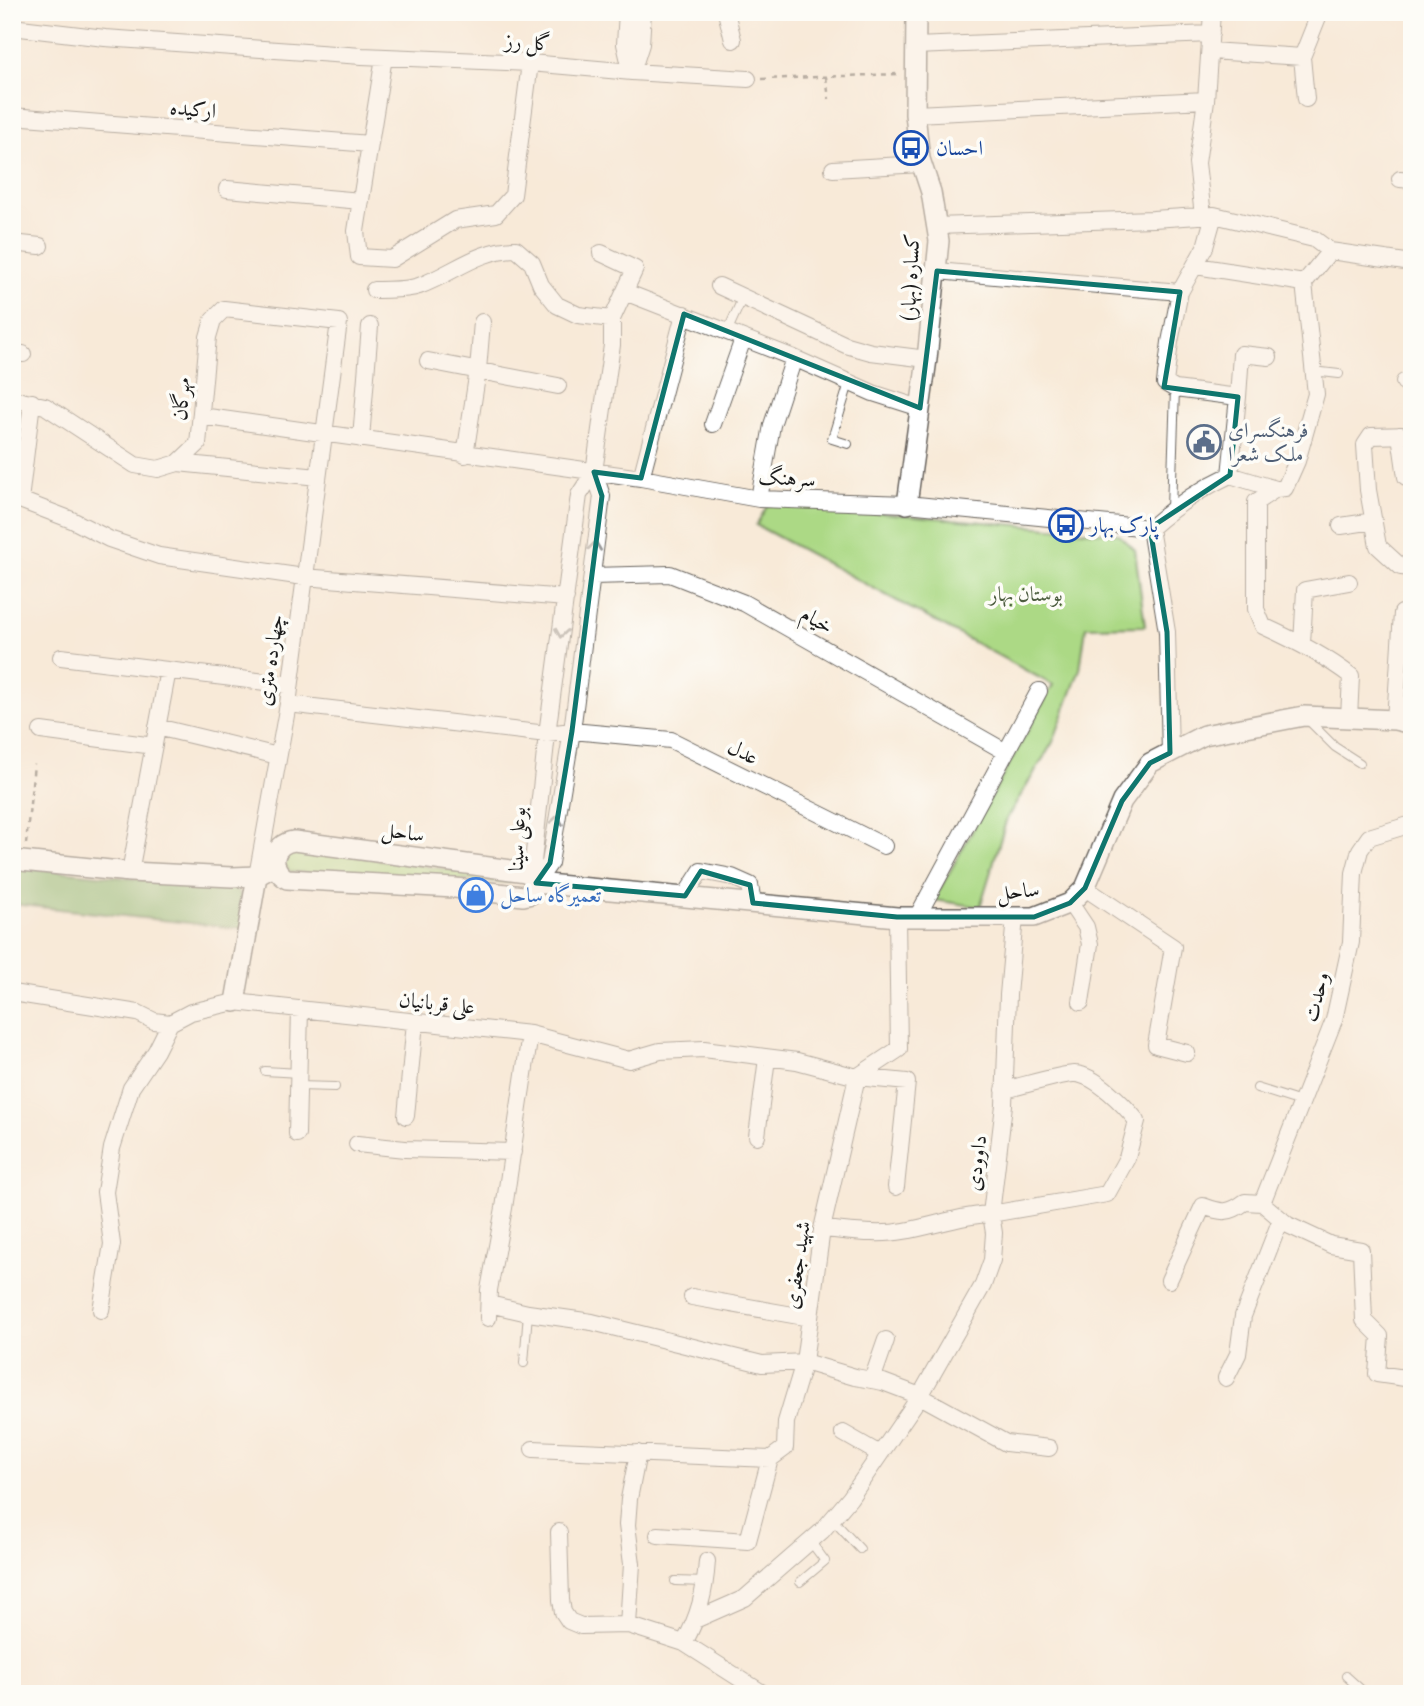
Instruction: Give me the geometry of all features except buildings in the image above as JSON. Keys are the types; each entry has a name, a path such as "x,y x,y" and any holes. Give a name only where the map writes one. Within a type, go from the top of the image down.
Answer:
{"street":[{"path":"627,12 625,44 632,72"},
{"path":"632,72 641,44 643,12"},
{"path":"726,12 733,40"},
{"name":"کساره (بهار)","path":"907,504 927,359 939,241 931,192 921,164 915,114 916,12"},
{"path":"1212,12 1206,100 1197,163 1209,215 1205,247 1180,292 1165,383 1175,389 1238,397"},
{"path":"1306,99 1301,57 1320,12"},
{"name":"گل رز","path":"12,27 105,38 384,57 530,62 748,79"},
{"path":"915,46 1211,34"},
{"path":"1210,51 1301,57"},
{"path":"384,57 356,231 359,257 392,259 455,220 496,214 513,195 530,62"},
{"path":"915,114 1206,100"},
{"name":"ارکیده","path":"12,116 370,144"},
{"path":"833,169 921,164"},
{"path":"227,189 361,201"},
{"path":"936,226 1209,215 1314,239 1329,251 1412,263"},
{"path":"12,243 40,246"},
{"path":"374,290 418,286 500,249 516,249 531,263 541,285 557,304 578,315 612,319"},
{"path":"1170,753 1167,632 1150,528 1171,509 1206,486 1230,475 1276,489 1285,488 1311,416 1316,394 1304,283 1329,251"},
{"name":"بوعلی سینا","path":"536,883 534,862 547,734 579,495 594,472 612,345 612,319 635,269 601,253"},
{"path":"1196,266 1304,283"},
{"path":"937,271 1180,292"},
{"path":"719,285 846,345 871,352 927,359"},
{"path":"625,292 849,383 920,408"},
{"name":"مهرگان","path":"178,463 198,444 208,337 213,320 224,309 339,322"},
{"path":"641,478 684,314"},
{"name":"چهارده متری","path":"235,1002 288,704 339,322"},
{"path":"465,455 478,370 482,322"},
{"path":"361,439 370,326"},
{"path":"713,424 743,338"},
{"path":"1230,475 1241,354 1269,357"},
{"path":"759,499 772,425 793,358"},
{"path":"428,361 558,386"},
{"path":"12,399 45,406 135,465 158,469 178,463 318,477"},
{"path":"33,402 16,498 109,538 159,556 304,577 566,598"},
{"name":"سرهنگ","path":"201,416 641,478 759,499 907,504 1150,528"},
{"path":"1412,477 1406,477 1406,435 1371,436 1366,445 1368,491 1378,545 1401,567 1412,568"},
{"name":"بوعلی سینا","path":"536,883 550,863 572,731 602,496 594,472"},
{"path":"1276,489 1256,502 1256,609 1263,626 1332,661 1351,676 1349,718"},
{"path":"1341,526 1374,521"},
{"name":"خیام","path":"592,576 670,574 744,603 1006,752"},
{"path":"1302,644 1305,590 1349,582"},
{"path":"1402,613 1404,722"},
{"path":"61,657 290,685"},
{"path":"130,872 168,670"},
{"path":"857,1077 899,1049 907,917 1040,691"},
{"name":"عدل","path":"288,704 547,734 572,731 671,740 884,846"},
{"name":"ساحل","path":"536,883 907,917 1034,917 1070,904 1085,888 1122,800 1150,763 1204,734 1304,716 1404,722"},
{"path":"157,727 278,756"},
{"path":"41,731 153,746"},
{"name":"وحدت","path":"1262,1203 1334,1020 1351,942 1354,873 1360,850 1369,837 1411,825"},
{"name":"ساحل","path":"294,841 526,872 533,876 536,883 534,891 523,896 455,888 287,879 277,871 275,854 278,848 294,841"},
{"name":"ساحل","path":"18,861 130,872 232,877 257,876 275,866"},
{"path":"1085,888 1173,947 1156,1045 1187,1053"},
{"path":"1070,904 1086,927 1090,944 1081,1002"},
{"name":"داوودی","path":"695,1620 745,1598 810,1541 850,1498 878,1453 920,1395 983,1285 992,1260 994,1233 991,1214 1004,1090 1015,917"},
{"path":"12,993 138,1013 154,1021 170,1023 156,1051 131,1088 112,1147 105,1192 113,1244 101,1310"},
{"name":"علی قربانیان","path":"170,1023 191,1012 235,1002 530,1034 629,1059 660,1051 704,1049 797,1061 857,1077 907,1082 896,1187"},
{"path":"297,1134 300,1009"},
{"path":"406,1116 415,1022"},
{"path":"530,1034 489,1290 489,1311 528,1313 592,1322 762,1364 804,1362 920,1395 1006,1443 1049,1448"},
{"path":"757,1136 768,1058"},
{"path":"822,1229 870,1233 905,1231 971,1215 1107,1194 1126,1158 1137,1121 1123,1104 1091,1079 1075,1073 1004,1090"},
{"name":"شهید جعفری","path":"658,1535 748,1541 770,1459 785,1448 786,1422 804,1362 822,1229 857,1077"},
{"path":"357,1144 405,1149 513,1152"},
{"path":"1169,1280 1203,1206 1220,1212 1232,1212 1245,1202 1262,1203 1288,1226 1331,1245 1362,1250 1364,1320 1380,1336 1377,1374 1412,1379"},
{"path":"1226,1378 1238,1354 1243,1316 1281,1219"},
{"path":"692,1297 810,1318"},
{"path":"872,1380 886,1340"},
{"path":"843,1433 878,1453"},
{"path":"533,1449 770,1459"},
{"path":"628,1625 632,1564 628,1512 638,1454"},
{"path":"559,1532 561,1600 563,1612 569,1621 581,1626 628,1625 684,1643 764,1694"},
{"path":"684,1643 705,1591 707,1561"}],"lane":[{"path":"727,332 743,298"},
{"path":"1313,370 1339,374"},
{"path":"848,444 832,439 849,383"},
{"path":"1171,509 1175,389"},
{"path":"1304,716 1335,747 1360,763"},
{"path":"265,1072 335,1087"},
{"path":"1257,1088 1301,1102"},
{"path":"524,1363 528,1313"},
{"path":"832,1518 860,1549"},
{"path":"800,1582 825,1561 810,1541"},
{"path":"676,1581 706,1582"},
{"path":"1346,1676 1366,1694"}],"path":[{"path":"748,79 916,74"},
{"path":"826,77 829,99"},
{"path":"18,861 34,764"}],"highlighted area":[{"path":"937,271 1180,292 1164,387 1238,397 1230,475 1150,528 1167,632 1170,753 1150,763 1122,801 1085,888 1070,903 1034,917 897,917 753,903 750,885 701,871 685,896 536,883 550,863 572,731 602,496 594,472 641,478 684,314 920,408"}],"green space":[{"name":"بوستان بهار","path":"769,503 1118,534 1135,550 1145,626 1086,627 1080,669 1053,742 1007,818 980,907 934,900 1053,685 756,525"},
{"path":"294,847 513,879 509,883 290,872 285,866 286,855"},
{"path":"12,866 236,889 249,906 245,929 12,904"}],"place":[{"name":"احسان","path":"911,148"},
{"name":"فرهنگسرای ملک شعرا","path":"1204,442"},
{"name":"پارک بهار","path":"1066,525"},
{"name":"تعمیرگاه ساحل","path":"476,895"}]}
